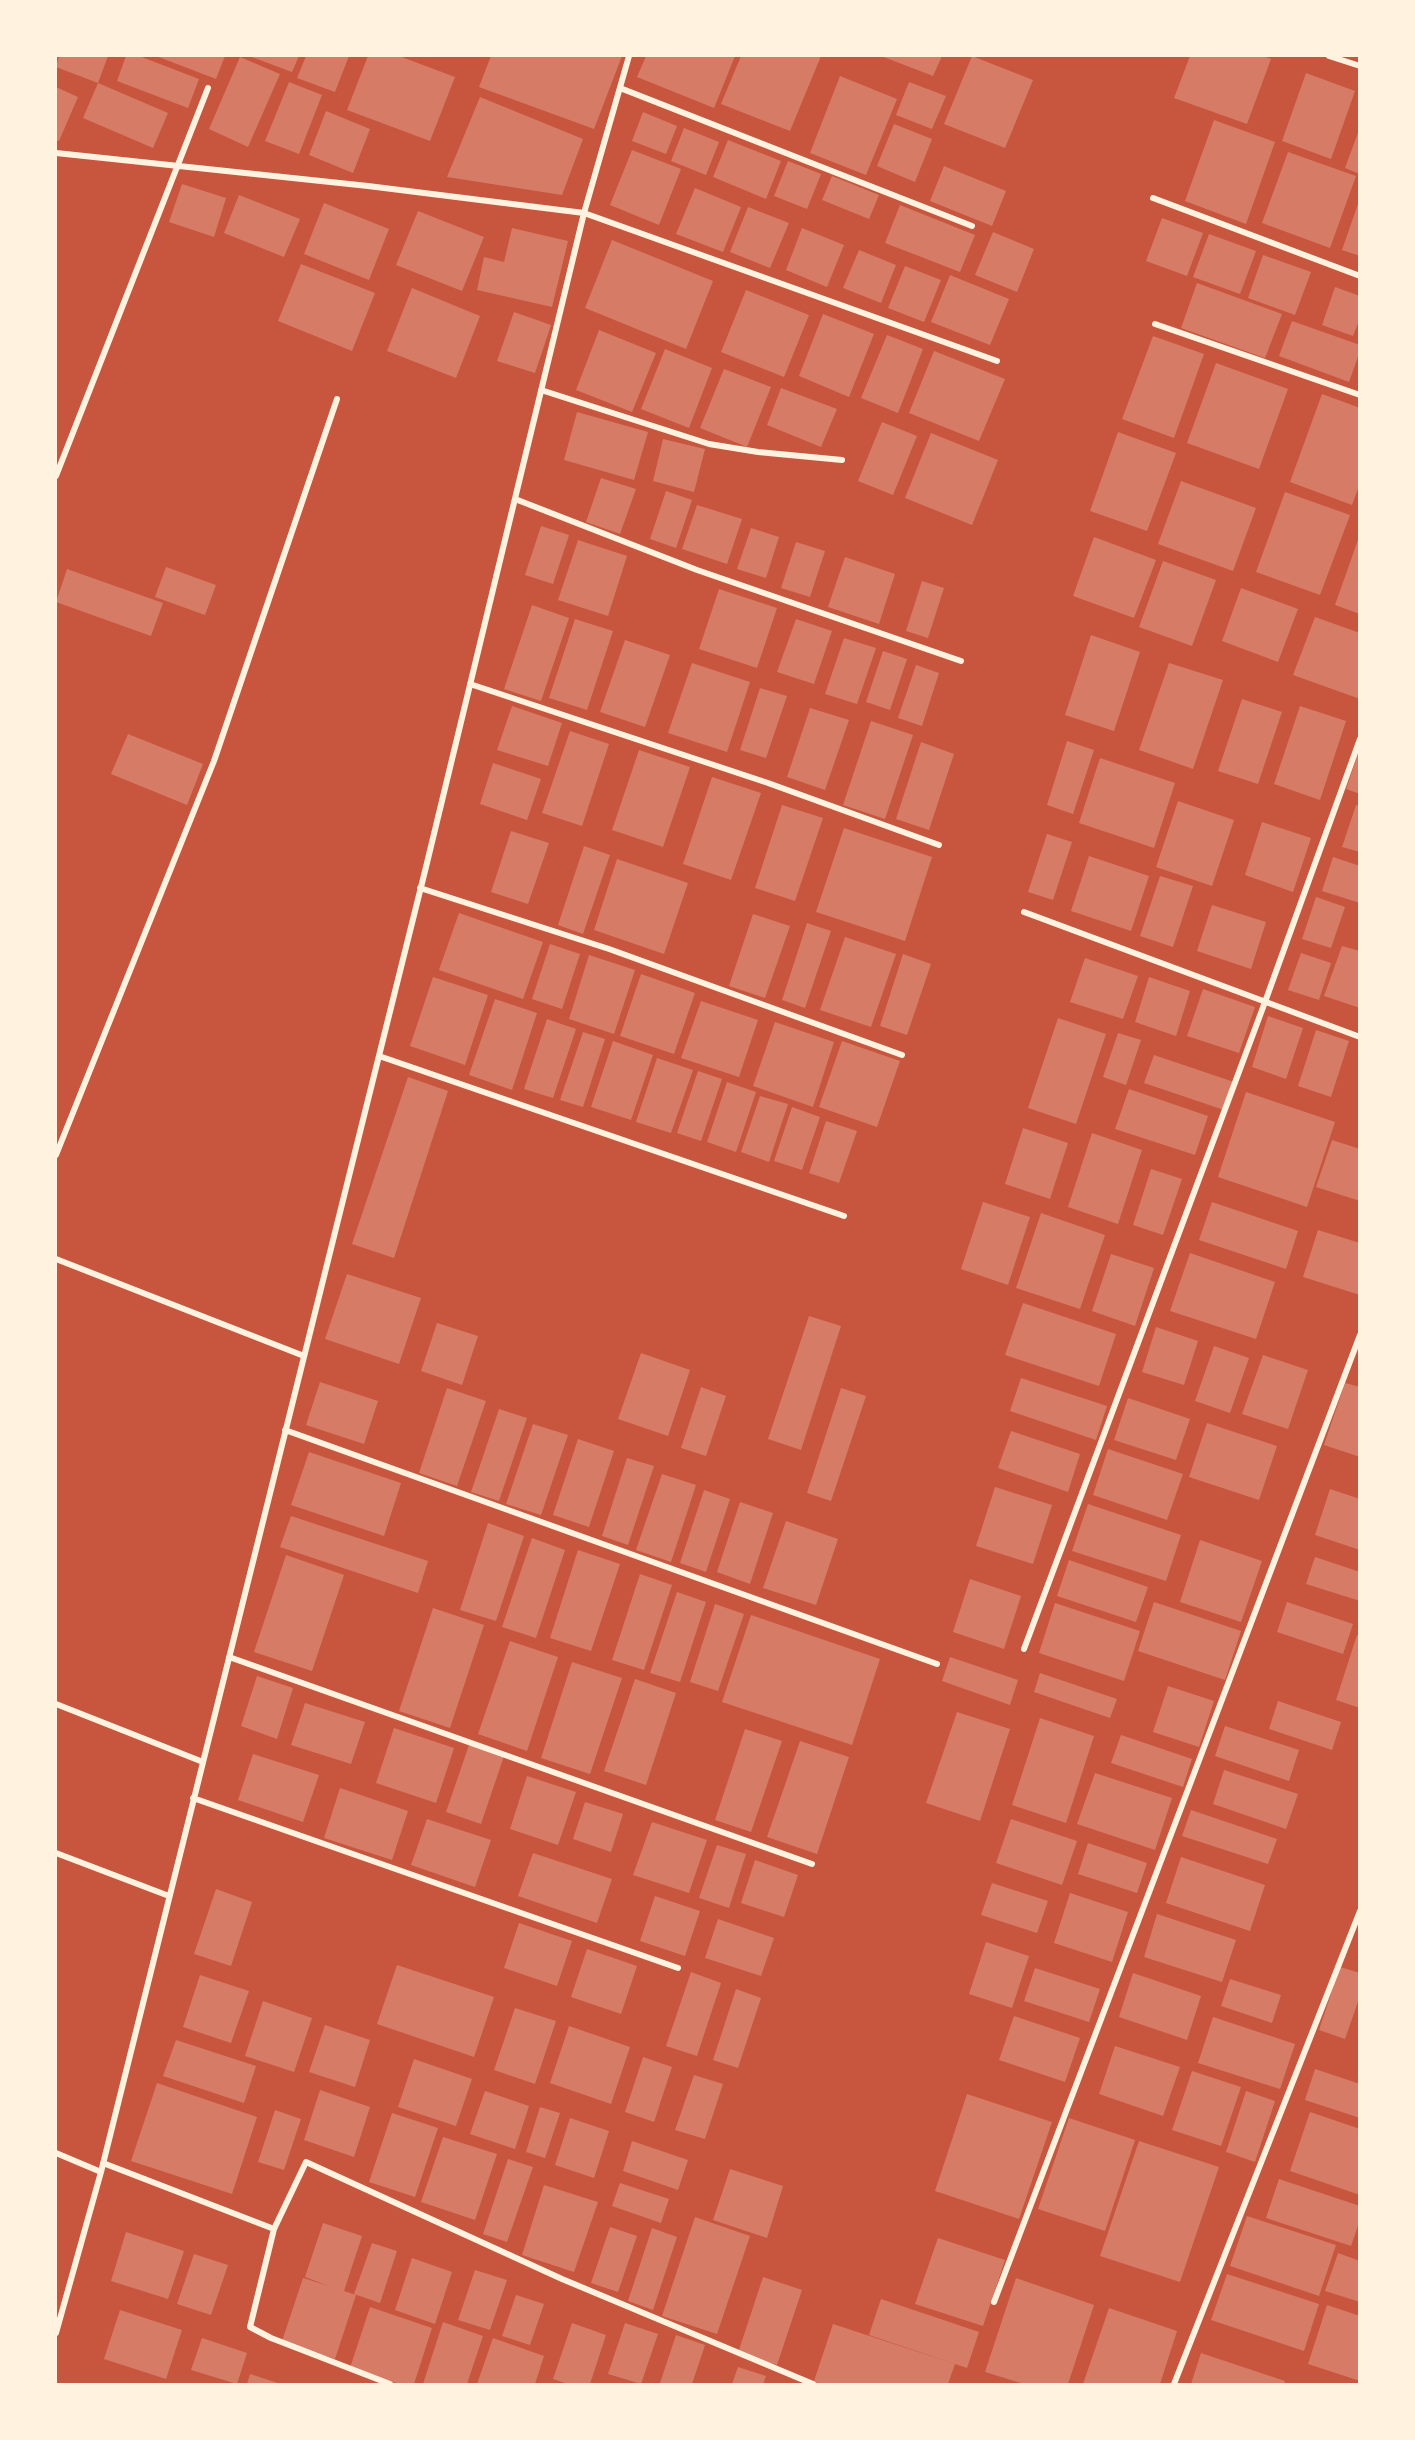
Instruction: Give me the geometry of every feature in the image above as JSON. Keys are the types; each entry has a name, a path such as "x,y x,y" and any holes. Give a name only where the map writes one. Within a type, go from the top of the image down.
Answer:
{"street":[{"path":"56,2333 58,2309 101,2172 379,1056 584,213 630,56"},
{"path":"1329,56 1359,66"},
{"path":"56,476 208,88"},
{"path":"620,88 972,226"},
{"path":"56,153 368,186 584,213 997,361"},
{"path":"1153,198 1359,276"},
{"path":"1155,324 1359,395"},
{"path":"541,390 709,444 758,452 842,460"},
{"path":"56,1155 214,761 337,399"},
{"path":"515,499 697,570 961,661"},
{"path":"470,684 768,783 939,845"},
{"path":"1024,1649 1265,1002 1359,739"},
{"path":"420,888 609,949 902,1055"},
{"path":"1024,912 1359,1037"},
{"path":"379,1056 844,1216"},
{"path":"56,1260 304,1356"},
{"path":"994,2302 1359,1335"},
{"path":"285,1430 937,1664"},
{"path":"229,1657 812,1864"},
{"path":"56,1704 203,1762"},
{"path":"193,1798 678,1968"},
{"path":"56,1853 169,1896"},
{"path":"1174,2385 1359,1911"},
{"path":"56,2153 101,2172"},
{"path":"390,2385 271,2338 250,2327 274,2229 306,2162 562,2279 813,2385"},
{"path":"103,2163 274,2229"}],"building":[{"path":"59,56 108,56 98,83 56,67"},
{"path":"126,56 139,56 199,79 188,108 117,81"},
{"path":"156,56 225,56 216,79"},
{"path":"249,56 299,56 292,72"},
{"path":"306,56 349,56 335,92 297,78"},
{"path":"368,56 399,56 455,77 430,141 347,110"},
{"path":"491,56 622,56 594,129 479,87"},
{"path":"646,56 735,56 714,108 637,77"},
{"path":"741,56 821,56 790,131 721,104"},
{"path":"881,56 942,56 933,76"},
{"path":"972,56 1033,80 1005,148 944,124"},
{"path":"1190,56 1263,56 1271,59 1247,124 1174,98"},
{"path":"240,57 280,74 248,147 209,129"},
{"path":"1306,73 1355,91 1331,159 1282,141"},
{"path":"840,76 897,99 866,175 810,153"},
{"path":"289,82 322,95 299,154 265,141"},
{"path":"909,82 946,96 932,129 896,115"},
{"path":"98,83 168,113 153,148 83,118"},
{"path":"56,87 78,97 59,141 56,140"},
{"path":"480,97 583,139 562,195 447,177"},
{"path":"326,111 370,129 353,173 309,155"},
{"path":"643,112 677,126 666,154 632,141"},
{"path":"1214,120 1275,142 1246,224 1185,201"},
{"path":"894,124 932,139 915,182 877,166"},
{"path":"684,128 719,142 706,175 671,161"},
{"path":"1360,130 1360,174 1345,168"},
{"path":"728,140 781,161 766,199 713,177"},
{"path":"632,150 681,169 659,225 610,205"},
{"path":"1288,152 1356,176 1330,248 1262,223"},
{"path":"788,161 821,174 807,209 774,196"},
{"path":"944,166 1006,191 992,226 930,201"},
{"path":"832,176 879,195 869,219 822,200"},
{"path":"182,184 226,198 214,237 169,222"},
{"path":"695,188 741,207 723,252 676,234"},
{"path":"239,195 300,219 284,257 224,233"},
{"path":"1360,201 1360,256 1342,250"},
{"path":"324,203 389,229 369,280 304,254"},
{"path":"900,205 975,235 960,272 885,243"},
{"path":"748,207 789,223 770,268 730,252"},
{"path":"418,211 484,237 462,291 396,265"},
{"path":"1162,218 1203,233 1187,276 1146,261"},
{"path":"512,228 568,241 552,307 477,290 484,257 504,262"},
{"path":"802,228 844,245 827,287 786,270"},
{"path":"993,232 1034,249 1017,292 975,275"},
{"path":"1209,234 1256,251 1240,294 1193,277"},
{"path":"612,240 713,281 686,349 585,308"},
{"path":"859,250 896,265 881,303 843,288"},
{"path":"1263,255 1311,272 1295,315 1248,298"},
{"path":"301,264 375,293 352,351 278,321"},
{"path":"905,266 941,280 924,322 888,308"},
{"path":"950,275 1009,299 990,345 931,322"},
{"path":"1197,283 1282,314 1265,358 1181,328"},
{"path":"1335,287 1360,296 1360,318 1353,336 1322,325"},
{"path":"412,288 480,316 456,378 387,351"},
{"path":"746,290 809,315 784,377 721,352"},
{"path":"514,312 551,325 535,373 497,361"},
{"path":"823,314 874,334 849,397 799,376"},
{"path":"1292,321 1360,345 1349,382 1279,356"},
{"path":"599,330 656,353 632,412 576,390"},
{"path":"887,335 923,349 898,413 861,398"},
{"path":"1153,336 1204,354 1174,438 1122,419"},
{"path":"665,349 712,368 689,428 641,409"},
{"path":"934,351 1005,379 979,441 909,413"},
{"path":"1216,363 1288,389 1259,469 1187,443"},
{"path":"724,369 771,387 747,447 700,428"},
{"path":"781,388 837,409 821,447 767,425"},
{"path":"1322,394 1360,408 1360,483 1352,505 1290,482"},
{"path":"577,412 648,432 634,480 564,460"},
{"path":"882,422 917,436 893,495 858,481"},
{"path":"1118,432 1176,453 1147,531 1090,511"},
{"path":"931,433 998,460 972,525 905,498"},
{"path":"663,439 705,449 694,492 653,481"},
{"path":"601,478 636,489 620,534 586,522"},
{"path":"1181,481 1256,508 1233,571 1158,544"},
{"path":"666,491 692,500 676,548 650,539"},
{"path":"1285,492 1350,515 1320,595 1256,572"},
{"path":"697,505 742,519 727,564 682,549"},
{"path":"541,526 569,535 553,584 525,575"},
{"path":"751,528 779,537 766,578 737,569"},
{"path":"1094,537 1156,560 1134,618 1073,596"},
{"path":"1360,537 1360,614 1335,605"},
{"path":"578,540 627,556 608,616 558,600"},
{"path":"796,542 825,551 810,597 781,588"},
{"path":"845,557 895,574 879,624 828,607"},
{"path":"1163,561 1216,580 1192,646 1139,627"},
{"path":"166,567 216,585 205,615 155,597"},
{"path":"67,569 163,603 151,636 56,602"},
{"path":"922,581 944,588 928,638 906,631"},
{"path":"1241,588 1298,609 1278,662 1222,641"},
{"path":"719,589 777,608 757,668 699,649"},
{"path":"532,605 569,618 541,701 504,689"},
{"path":"1315,617 1360,633 1360,699 1293,675"},
{"path":"575,619 613,631 587,710 549,698"},
{"path":"796,619 832,631 814,684 777,672"},
{"path":"1091,635 1140,652 1114,731 1065,715"},
{"path":"844,638 876,648 857,704 825,694"},
{"path":"625,640 670,655 645,727 600,712"},
{"path":"883,651 907,659 890,710 866,702"},
{"path":"692,663 750,682 727,752 668,733"},
{"path":"1169,663 1223,680 1193,769 1139,750"},
{"path":"916,665 939,673 922,726 898,718"},
{"path":"760,688 787,696 766,758 740,750"},
{"path":"1242,699 1282,712 1258,784 1218,771"},
{"path":"512,706 562,723 548,766 497,750"},
{"path":"1300,706 1346,721 1320,800 1274,784"},
{"path":"810,708 849,720 825,790 787,777"},
{"path":"871,721 913,735 885,819 843,805"},
{"path":"570,731 609,744 582,826 542,813"},
{"path":"128,734 203,764 187,805 111,774"},
{"path":"1067,741 1094,750 1073,814 1047,805"},
{"path":"921,742 954,754 929,830 896,819"},
{"path":"639,750 690,767 663,847 612,830"},
{"path":"1360,751 1360,794 1346,789"},
{"path":"1100,758 1175,783 1154,848 1079,823"},
{"path":"493,763 541,779 527,820 480,804"},
{"path":"712,777 761,793 731,880 683,864"},
{"path":"1178,801 1234,820 1212,886 1156,867"},
{"path":"782,805 823,818 795,901 755,888"},
{"path":"1356,805 1360,806 1360,852 1342,847"},
{"path":"1262,822 1311,838 1293,892 1245,875"},
{"path":"844,828 932,857 905,941 816,912"},
{"path":"511,831 549,843 528,904 491,892"},
{"path":"1047,834 1072,842 1053,900 1028,892"},
{"path":"584,846 610,855 583,934 558,925"},
{"path":"1089,856 1149,876 1131,931 1071,911"},
{"path":"1333,857 1360,866 1360,903 1322,891"},
{"path":"617,859 688,883 664,954 594,930"},
{"path":"1160,876 1193,886 1173,947 1140,936"},
{"path":"1316,897 1345,907 1331,948 1302,939"},
{"path":"1212,905 1266,922 1251,969 1197,951"},
{"path":"459,913 543,942 523,999 439,970"},
{"path":"753,914 790,926 765,998 729,986"},
{"path":"807,923 831,931 805,1008 782,1000"},
{"path":"845,937 896,954 871,1027 820,1010"},
{"path":"550,944 580,954 562,1009 532,999"},
{"path":"1342,946 1360,951 1360,1008 1324,996"},
{"path":"1301,953 1331,963 1319,1000 1288,990"},
{"path":"903,954 931,964 907,1035 880,1026"},
{"path":"589,955 635,970 614,1034 569,1019"},
{"path":"1085,958 1138,976 1123,1019 1070,1002"},
{"path":"641,974 695,993 674,1054 620,1036"},
{"path":"433,977 488,995 465,1065 410,1046"},
{"path":"1149,977 1190,991 1176,1036 1135,1022"},
{"path":"1203,989 1255,1007 1239,1053 1187,1036"},
{"path":"495,999 537,1013 512,1090 469,1075"},
{"path":"701,1001 758,1020 739,1077 681,1058"},
{"path":"1268,1016 1303,1028 1286,1079 1252,1067"},
{"path":"1058,1018 1106,1034 1076,1124 1028,1108"},
{"path":"547,1019 576,1029 553,1098 524,1089"},
{"path":"775,1022 834,1042 813,1107 753,1086"},
{"path":"1316,1030 1349,1041 1331,1097 1298,1086"},
{"path":"583,1032 605,1039 583,1107 560,1100"},
{"path":"1118,1033 1141,1040 1126,1085 1103,1077"},
{"path":"613,1041 653,1055 631,1120 591,1107"},
{"path":"842,1041 900,1061 877,1127 819,1107"},
{"path":"1154,1055 1234,1082 1224,1110 1144,1083"},
{"path":"657,1058 693,1070 671,1133 636,1122"},
{"path":"698,1071 722,1079 701,1141 677,1133"},
{"path":"408,1077 448,1091 394,1258 352,1244"},
{"path":"727,1082 756,1092 736,1152 707,1142"},
{"path":"1129,1089 1208,1116 1195,1155 1115,1129"},
{"path":"1246,1092 1335,1122 1307,1207 1218,1177"},
{"path":"760,1096 788,1104 769,1162 741,1152"},
{"path":"792,1107 820,1117 802,1170 774,1161"},
{"path":"826,1121 857,1131 839,1183 809,1173"},
{"path":"1023,1128 1068,1143 1050,1199 1005,1184"},
{"path":"1092,1133 1142,1150 1118,1224 1068,1207"},
{"path":"1332,1140 1360,1149 1360,1201 1316,1187"},
{"path":"1151,1169 1182,1179 1163,1235 1133,1225"},
{"path":"983,1202 1030,1217 1008,1285 961,1269"},
{"path":"1212,1202 1298,1231 1286,1269 1199,1240"},
{"path":"1041,1213 1105,1235 1080,1309 1016,1288"},
{"path":"1318,1230 1360,1243 1360,1295 1303,1277"},
{"path":"1190,1253 1275,1282 1256,1339 1170,1311"},
{"path":"1111,1254 1154,1268 1135,1326 1092,1311"},
{"path":"347,1274 421,1298 399,1364 325,1339"},
{"path":"1023,1303 1116,1334 1099,1386 1005,1355"},
{"path":"809,1316 841,1326 801,1450 768,1439"},
{"path":"437,1323 478,1336 462,1385 421,1371"},
{"path":"1156,1327 1198,1341 1184,1385 1142,1372"},
{"path":"1214,1346 1249,1358 1230,1413 1195,1401"},
{"path":"641,1353 690,1370 668,1436 618,1419"},
{"path":"1263,1355 1308,1370 1288,1429 1242,1414"},
{"path":"1021,1378 1107,1406 1096,1440 1010,1411"},
{"path":"320,1382 378,1401 364,1444 306,1425"},
{"path":"1345,1383 1360,1387 1360,1457 1324,1445"},
{"path":"701,1387 726,1396 706,1456 681,1448"},
{"path":"447,1388 486,1401 457,1486 419,1473"},
{"path":"841,1388 866,1396 831,1501 807,1493"},
{"path":"1128,1398 1190,1419 1176,1460 1114,1440"},
{"path":"499,1409 527,1418 499,1501 471,1492"},
{"path":"1207,1423 1277,1446 1259,1500 1189,1477"},
{"path":"533,1424 568,1435 541,1515 506,1504"},
{"path":"1011,1431 1080,1454 1068,1492 998,1468"},
{"path":"578,1439 614,1451 589,1527 553,1515"},
{"path":"1108,1449 1183,1474 1167,1520 1093,1495"},
{"path":"309,1452 401,1483 384,1536 291,1505"},
{"path":"627,1458 654,1466 628,1545 602,1536"},
{"path":"662,1474 696,1485 671,1562 636,1550"},
{"path":"995,1487 1052,1505 1033,1564 976,1546"},
{"path":"1330,1489 1360,1499 1360,1550 1315,1535"},
{"path":"704,1490 730,1499 706,1572 680,1563"},
{"path":"740,1502 773,1513 750,1584 717,1572"},
{"path":"1088,1504 1181,1535 1166,1581 1072,1551"},
{"path":"291,1516 428,1561 418,1593 280,1547"},
{"path":"786,1521 838,1539 816,1605 763,1588"},
{"path":"488,1523 524,1536 496,1621 460,1610"},
{"path":"532,1538 565,1550 536,1638 502,1627"},
{"path":"1200,1540 1262,1561 1241,1622 1180,1602"},
{"path":"578,1550 620,1564 591,1651 550,1638"},
{"path":"286,1555 344,1575 312,1671 254,1652"},
{"path":"1315,1557 1360,1572 1360,1601 1306,1584"},
{"path":"1069,1560 1148,1587 1136,1622 1057,1596"},
{"path":"640,1574 672,1585 644,1670 612,1660"},
{"path":"970,1579 1021,1596 1004,1649 953,1632"},
{"path":"677,1592 706,1602 680,1682 650,1673"},
{"path":"1154,1602 1241,1631 1225,1680 1138,1651"},
{"path":"1287,1602 1353,1624 1343,1654 1277,1632"},
{"path":"1055,1603 1140,1631 1124,1681 1039,1653"},
{"path":"715,1604 744,1614 718,1691 690,1682"},
{"path":"433,1608 484,1625 450,1728 399,1711"},
{"path":"751,1615 880,1659 852,1745 722,1702"},
{"path":"1357,1635 1360,1635 1360,1708 1336,1700"},
{"path":"510,1641 558,1657 527,1751 478,1734"},
{"path":"950,1657 1018,1680 1010,1705 942,1681"},
{"path":"572,1662 622,1678 590,1774 541,1758"},
{"path":"1040,1673 1117,1699 1110,1718 1034,1692"},
{"path":"257,1676 293,1688 277,1739 241,1726"},
{"path":"635,1679 676,1693 646,1785 604,1771"},
{"path":"1168,1686 1214,1701 1199,1747 1153,1732"},
{"path":"1278,1701 1341,1722 1332,1750 1269,1729"},
{"path":"305,1703 365,1722 351,1764 291,1745"},
{"path":"957,1712 1010,1729 980,1821 926,1803"},
{"path":"1040,1718 1094,1736 1066,1823 1012,1805"},
{"path":"1225,1726 1299,1750 1289,1781 1215,1756"},
{"path":"394,1728 454,1748 436,1803 376,1783"},
{"path":"745,1729 782,1741 751,1832 715,1820"},
{"path":"1121,1735 1192,1759 1183,1787 1111,1763"},
{"path":"800,1741 849,1757 817,1854 767,1837"},
{"path":"469,1745 504,1756 481,1824 446,1812"},
{"path":"253,1754 319,1775 303,1822 238,1800"},
{"path":"1224,1770 1298,1794 1286,1829 1213,1804"},
{"path":"1095,1773 1172,1798 1155,1850 1077,1824"},
{"path":"527,1776 576,1792 558,1845 510,1829"},
{"path":"340,1788 408,1811 392,1860 324,1838"},
{"path":"585,1802 623,1814 611,1852 573,1839"},
{"path":"1191,1810 1277,1839 1268,1864 1182,1836"},
{"path":"427,1819 491,1840 475,1887 411,1865"},
{"path":"1011,1819 1077,1841 1062,1885 996,1863"},
{"path":"652,1822 707,1840 689,1893 633,1875"},
{"path":"1088,1843 1147,1863 1137,1893 1078,1874"},
{"path":"717,1845 746,1854 729,1908 699,1898"},
{"path":"533,1853 612,1879 597,1923 518,1896"},
{"path":"1181,1857 1265,1885 1250,1931 1166,1903"},
{"path":"755,1860 798,1875 784,1917 741,1903"},
{"path":"992,1883 1048,1901 1037,1933 981,1915"},
{"path":"216,1889 252,1902 231,1966 194,1954"},
{"path":"1070,1893 1128,1912 1112,1962 1054,1943"},
{"path":"655,1896 700,1911 685,1956 640,1941"},
{"path":"1157,1914 1236,1940 1222,1982 1144,1957"},
{"path":"718,1919 774,1938 761,1976 705,1958"},
{"path":"519,1923 572,1941 557,1986 504,1968"},
{"path":"986,1942 1029,1956 1012,2008 969,1994"},
{"path":"587,1949 637,1966 621,2014 571,1997"},
{"path":"397,1965 494,1997 474,2057 377,2024"},
{"path":"1340,1967 1360,1973 1360,1996 1345,2039 1319,2030"},
{"path":"1035,1968 1100,1989 1089,2022 1024,2001"},
{"path":"691,1972 721,1983 697,2056 666,2046"},
{"path":"1133,1973 1201,1996 1187,2040 1119,2017"},
{"path":"200,1975 249,1991 231,2043 183,2027"},
{"path":"1230,1979 1281,1995 1272,2023 1221,2006"},
{"path":"736,1989 761,1998 738,2068 713,2060"},
{"path":"263,2001 312,2018 294,2072 245,2056"},
{"path":"515,2008 556,2021 535,2084 494,2070"},
{"path":"1014,2016 1080,2038 1065,2082 999,2060"},
{"path":"1213,2017 1295,2044 1280,2089 1198,2063"},
{"path":"325,2025 370,2040 355,2087 309,2072"},
{"path":"569,2026 630,2047 611,2104 550,2083"},
{"path":"176,2040 256,2066 244,2103 163,2076"},
{"path":"1115,2046 1180,2067 1163,2116 1099,2094"},
{"path":"643,2057 672,2067 654,2122 625,2112"},
{"path":"414,2059 472,2079 456,2126 398,2107"},
{"path":"1315,2069 1360,2084 1360,2118 1305,2100"},
{"path":"1192,2071 1241,2087 1221,2146 1172,2130"},
{"path":"694,2075 723,2084 705,2139 675,2130"},
{"path":"157,2083 257,2117 232,2194 131,2161"},
{"path":"320,2090 370,2107 354,2157 304,2140"},
{"path":"485,2091 529,2106 515,2149 470,2134"},
{"path":"1246,2091 1275,2101 1255,2162 1226,2152"},
{"path":"967,2094 1052,2122 1019,2219 935,2191"},
{"path":"540,2107 560,2113 545,2158 526,2152"},
{"path":"275,2110 301,2119 284,2170 258,2162"},
{"path":"1310,2112 1360,2129 1360,2195 1290,2171"},
{"path":"392,2113 438,2128 415,2197 369,2182"},
{"path":"570,2118 609,2131 594,2178 555,2165"},
{"path":"1069,2118 1135,2140 1105,2231 1038,2209"},
{"path":"443,2137 497,2154 475,2220 421,2202"},
{"path":"632,2141 688,2160 678,2190 623,2171"},
{"path":"1139,2141 1219,2167 1180,2282 1100,2256"},
{"path":"508,2159 533,2167 507,2242 483,2234"},
{"path":"730,2169 783,2186 767,2238 713,2220"},
{"path":"1279,2179 1360,2206 1360,2220 1351,2246 1266,2218"},
{"path":"620,2183 669,2199 661,2223 612,2206"},
{"path":"544,2185 598,2202 574,2272 522,2255"},
{"path":"1247,2216 1336,2245 1319,2296 1230,2266"},
{"path":"695,2217 750,2236 717,2334 662,2316"},
{"path":"323,2223 362,2236 344,2291 356,2295 335,2359 282,2341 303,2278 329,2286 305,2277"},
{"path":"610,2227 637,2236 618,2292 591,2283"},
{"path":"652,2228 677,2237 653,2310 628,2301"},
{"path":"126,2232 184,2251 168,2299 111,2281"},
{"path":"938,2238 1005,2260 983,2326 915,2304"},
{"path":"372,2243 397,2251 380,2303 354,2294"},
{"path":"1338,2253 1360,2261 1360,2302 1325,2291"},
{"path":"194,2254 228,2265 211,2315 177,2304"},
{"path":"412,2258 452,2272 435,2324 395,2310"},
{"path":"475,2270 507,2280 490,2330 458,2320"},
{"path":"1227,2274 1319,2304 1304,2351 1211,2320"},
{"path":"763,2277 802,2290 777,2365 738,2353"},
{"path":"1016,2278 1094,2305 1068,2384 1024,2384 985,2372"},
{"path":"516,2295 544,2304 530,2345 502,2336"},
{"path":"881,2299 979,2332 967,2368 869,2335"},
{"path":"1327,2305 1360,2316 1360,2381 1308,2364"},
{"path":"370,2307 432,2328 414,2384 399,2384 350,2368"},
{"path":"1109,2308 1177,2331 1160,2384 1083,2384"},
{"path":"120,2310 182,2330 166,2379 104,2359"},
{"path":"443,2322 483,2336 467,2384 423,2384"},
{"path":"572,2323 606,2335 590,2384 568,2384 553,2379"},
{"path":"625,2323 658,2334 641,2384 608,2374"},
{"path":"833,2324 955,2364 948,2384 813,2384"},
{"path":"676,2335 705,2345 692,2384 660,2383"},
{"path":"202,2338 247,2353 237,2384 191,2370"},
{"path":"493,2338 544,2356 535,2384 477,2384"},
{"path":"1201,2353 1285,2381 1284,2384 1191,2384"},
{"path":"738,2367 766,2376 763,2384 732,2384"},
{"path":"250,2374 281,2384 247,2384"}]}
